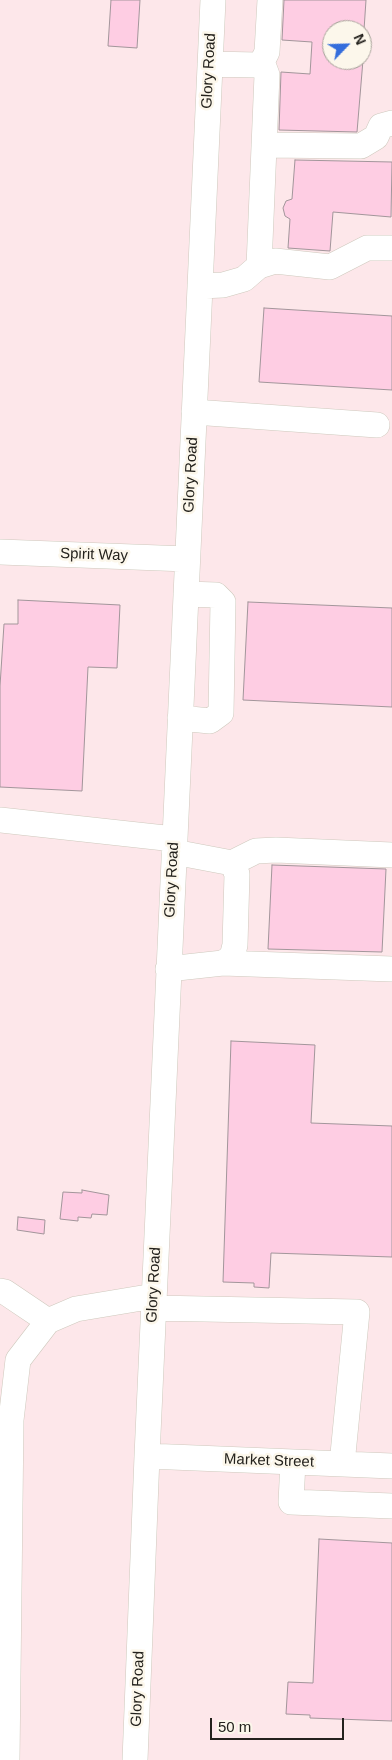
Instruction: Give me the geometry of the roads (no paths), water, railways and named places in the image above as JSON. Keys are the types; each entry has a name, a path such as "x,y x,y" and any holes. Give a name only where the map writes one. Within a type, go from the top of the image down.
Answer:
{"street":[{"name":"Glory Road","path":"135,1760 168,969 213,0"},
{"path":"260,66 267,52 270,0"},
{"path":"210,64 260,66 264,68 267,75 258,266"},
{"path":"264,145 361,146 376,137 381,126 392,123"},
{"path":"200,286 223,285 244,279 258,266 275,261 330,267 366,248 392,248"},
{"path":"194,412 377,425"},
{"name":"Spirit Way","path":"0,552 187,559"},
{"path":"180,718 210,721 221,714 223,602 216,594 186,594"},
{"path":"0,820 174,845 232,863 256,851 276,850 392,855"},
{"path":"224,963 232,957 235,945 237,874 232,863"},
{"path":"168,969 224,963 392,969"},
{"path":"0,1291 5,1292 48,1322"},
{"path":"5,1745 5,1528 11,1420 18,1360 48,1322 76,1309 154,1302 357,1312 342,1464"},
{"name":"Market Street","path":"147,1456 392,1466"},
{"path":"293,1462 291,1502 392,1506"}]}
